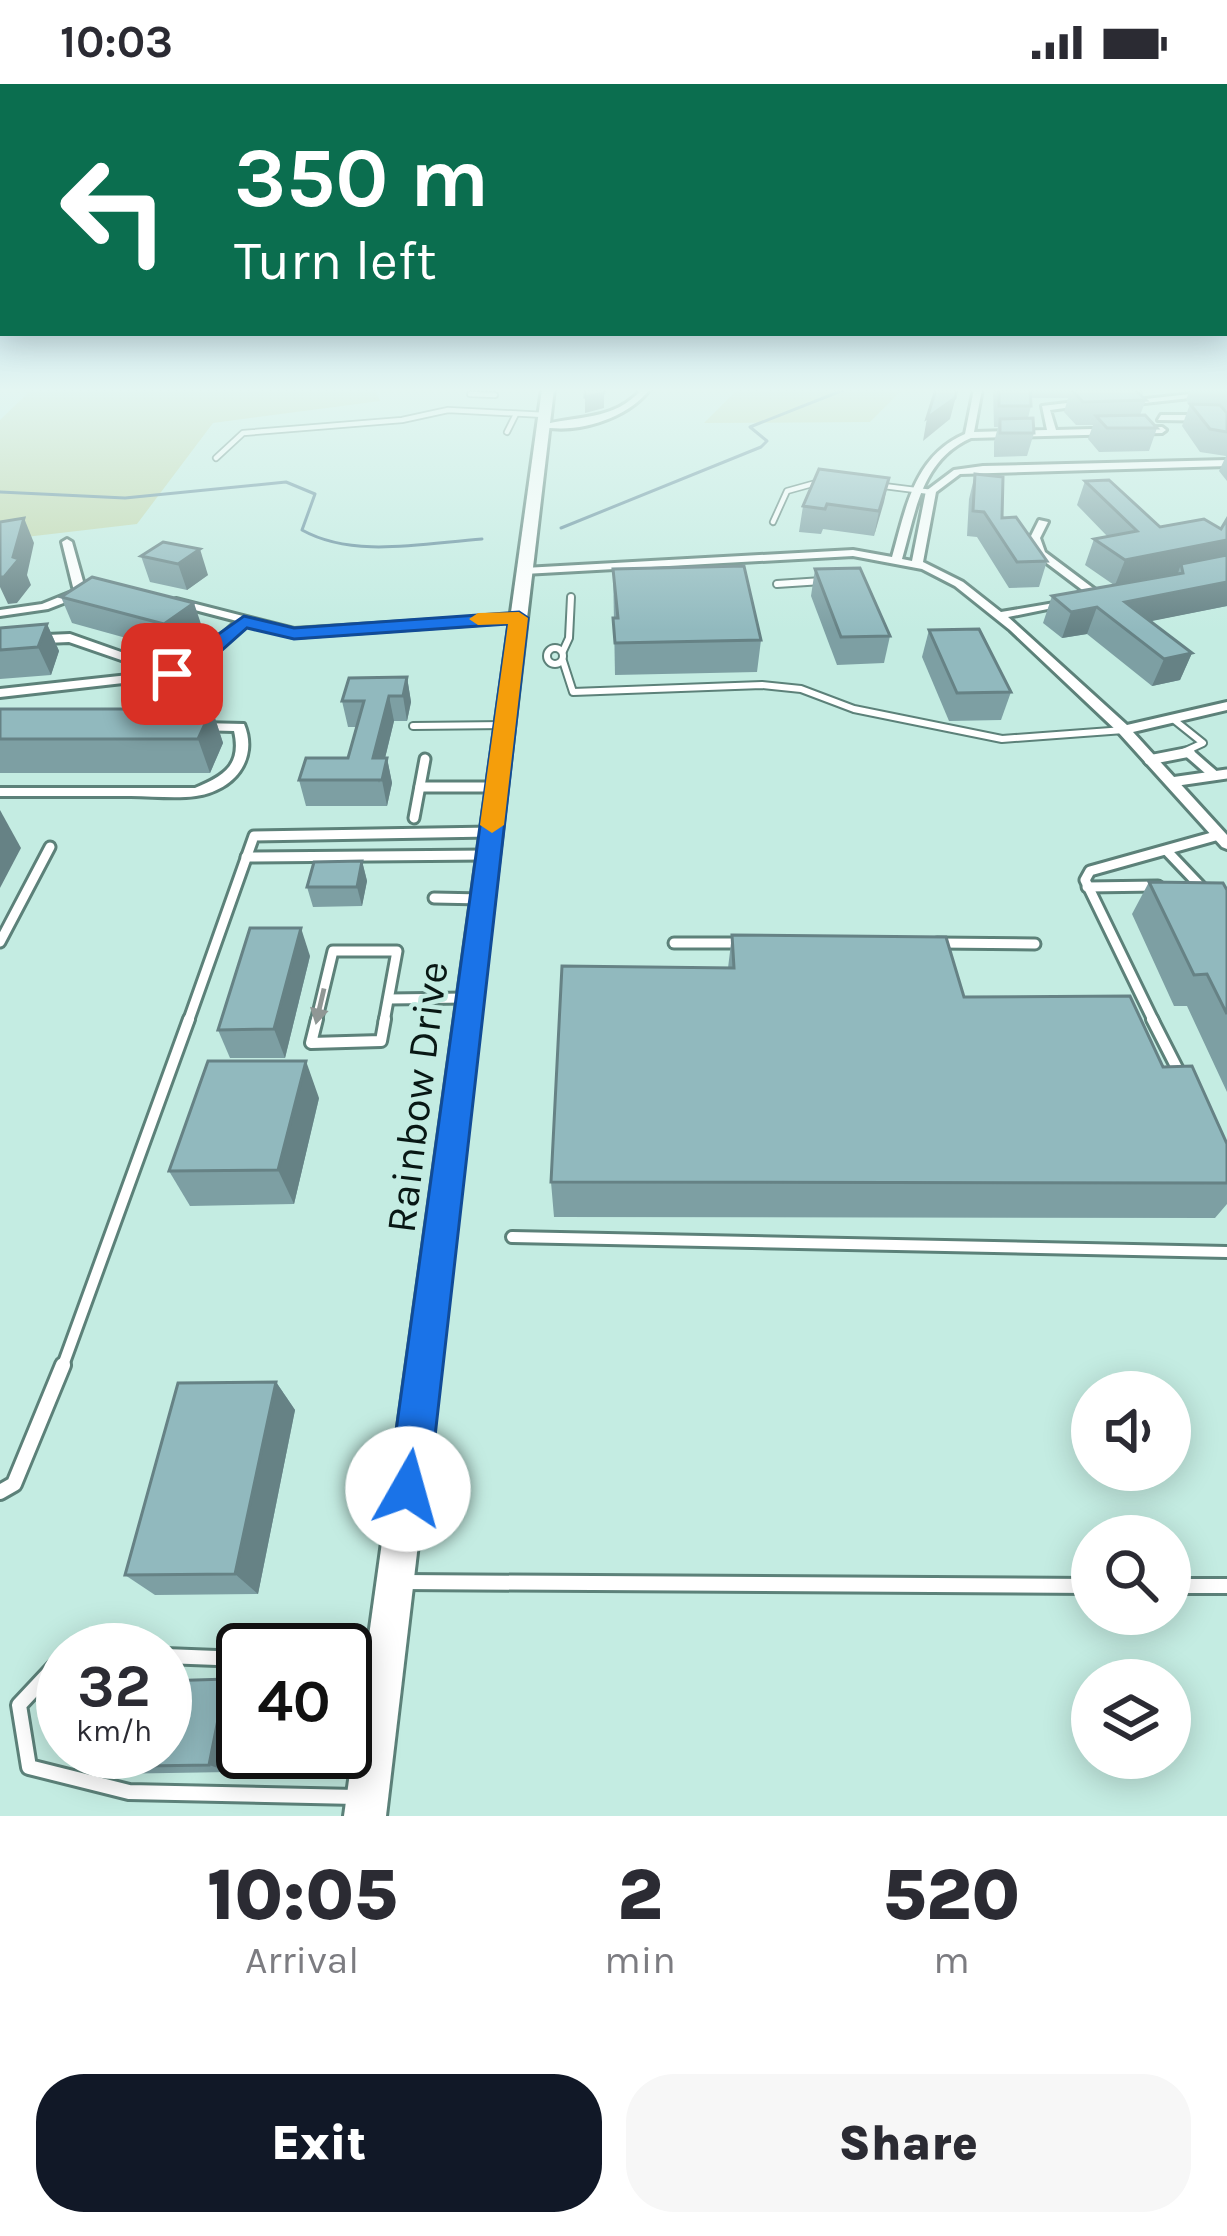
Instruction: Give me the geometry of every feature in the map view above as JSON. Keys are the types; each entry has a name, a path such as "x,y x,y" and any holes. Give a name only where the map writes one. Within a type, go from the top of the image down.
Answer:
{"street":[{"name":"Rainbow Drive","path":"367,1807 519,618 533,470"},
{"path":"897,558 926,470"},
{"path":"917,564 931,492 957,472 976,470"},
{"path":"1043,522 1035,538 1040,553 1097,596"},
{"path":"67,542 80,592"},
{"path":"524,571 853,554 917,564 959,584 998,616 1124,730 1225,841"},
{"path":"0,613 96,592"},
{"path":"998,616 1115,593"},
{"path":"168,599 294,634 519,618"},
{"path":"0,693 172,674 196,663 244,621"},
{"path":"0,641 70,638 172,674"},
{"path":"1124,730 1221,707"},
{"path":"0,792 196,793 221,783 241,765 246,744 239,727 191,727"}],"lane":[{"path":"772,522 787,491 839,480"},
{"path":"858,483 931,492"},
{"path":"777,584 842,580"},
{"path":"571,597 563,656 573,692 762,685 801,688 854,709 1001,740 1124,730"},
{"path":"514,657 544,657 548,652 563,656"},
{"path":"1221,707 1227,719"},
{"path":"1149,760 1189,753 1203,742 1173,718"},
{"path":"413,726 505,725"},
{"path":"1189,753 1213,774"},
{"path":"414,818 425,759"},
{"path":"1171,782 1227,774"},
{"path":"420,788 496,787"},
{"path":"0,1492 14,1484 89,1303 254,836 489,844"},
{"path":"1186,1086 1087,887 1090,871 1225,841"},
{"path":"246,857 489,844"},
{"path":"0,942 50,847"},
{"path":"1167,851 1213,901"},
{"path":"1087,887 1200,886"},
{"path":"434,898 483,899"},
{"path":"674,943 764,943"},
{"path":"922,944 1035,944"},
{"path":"333,951 398,951 389,999 382,1041 311,1043 333,951"},
{"path":"389,999 471,998"},
{"path":"512,1237 1227,1252"},
{"path":"396,1582 1071,1586"},
{"path":"1191,1586 1227,1586"},
{"path":"372,1664 385,1664"},
{"path":"36,1687 19,1705 29,1767 36,1769"},
{"path":"77,1779 129,1792 367,1807"}],"green space":[{"path":"0,470 178,470 137,524 0,540"}],"building":[{"path":"819,470 889,478 879,511 803,506"},
{"path":"975,474 1003,477 1002,518 1016,517 1047,561 1017,562 984,512 973,511"},
{"path":"1109,480 1160,527 1204,519 1221,529 1227,519 1227,540 1125,560 1094,539 1137,531 1085,481"},
{"path":"24,518 13,557 19,559 0,577 0,522"},
{"path":"163,542 200,549 178,564 141,556"},
{"path":"1227,555 1227,582 1125,602 1192,653 1164,659 1097,607 1071,612 1052,596 1183,573 1181,564"},
{"path":"744,566 761,640 615,643 613,618 618,618 613,569"},
{"path":"860,568 890,636 841,637 815,569"},
{"path":"92,577 194,603 164,624 61,597"},
{"path":"47,624 38,647 0,650 0,628"},
{"path":"979,629 1011,692 957,693 929,630"},
{"path":"407,677 403,696 389,696 373,758 387,758 382,780 299,780 306,758 348,758 364,701 342,701 349,678"},
{"path":"0,709 212,709 198,739 0,739"},
{"path":"362,861 357,887 307,887 314,862"},
{"path":"1149,882 1223,883 1227,890 1227,1014 1207,974 1194,975"},
{"path":"250,928 301,928 274,1029 218,1030"},
{"path":"732,935 946,937 964,997 1130,996 1163,1067 1192,1066 1227,1144 1227,1183 551,1182 562,966 734,968"},
{"path":"208,1061 306,1061 278,1170 169,1171"},
{"path":"276,1382 235,1574 125,1575 178,1383"},
{"path":"216,1679 216,1730 209,1765 192,1765 192,1680"}],"waterway":[{"path":"561,528 705,470"},
{"path":"0,492 125,498 286,482 315,494 302,530 322,539 367,547 482,539"}],"slow traffic":[{"path":"478,619 519,618 492,825"}],"route":[{"path":"172,674 196,663 244,621 294,634 437,620 519,618 408,1489"}]}
